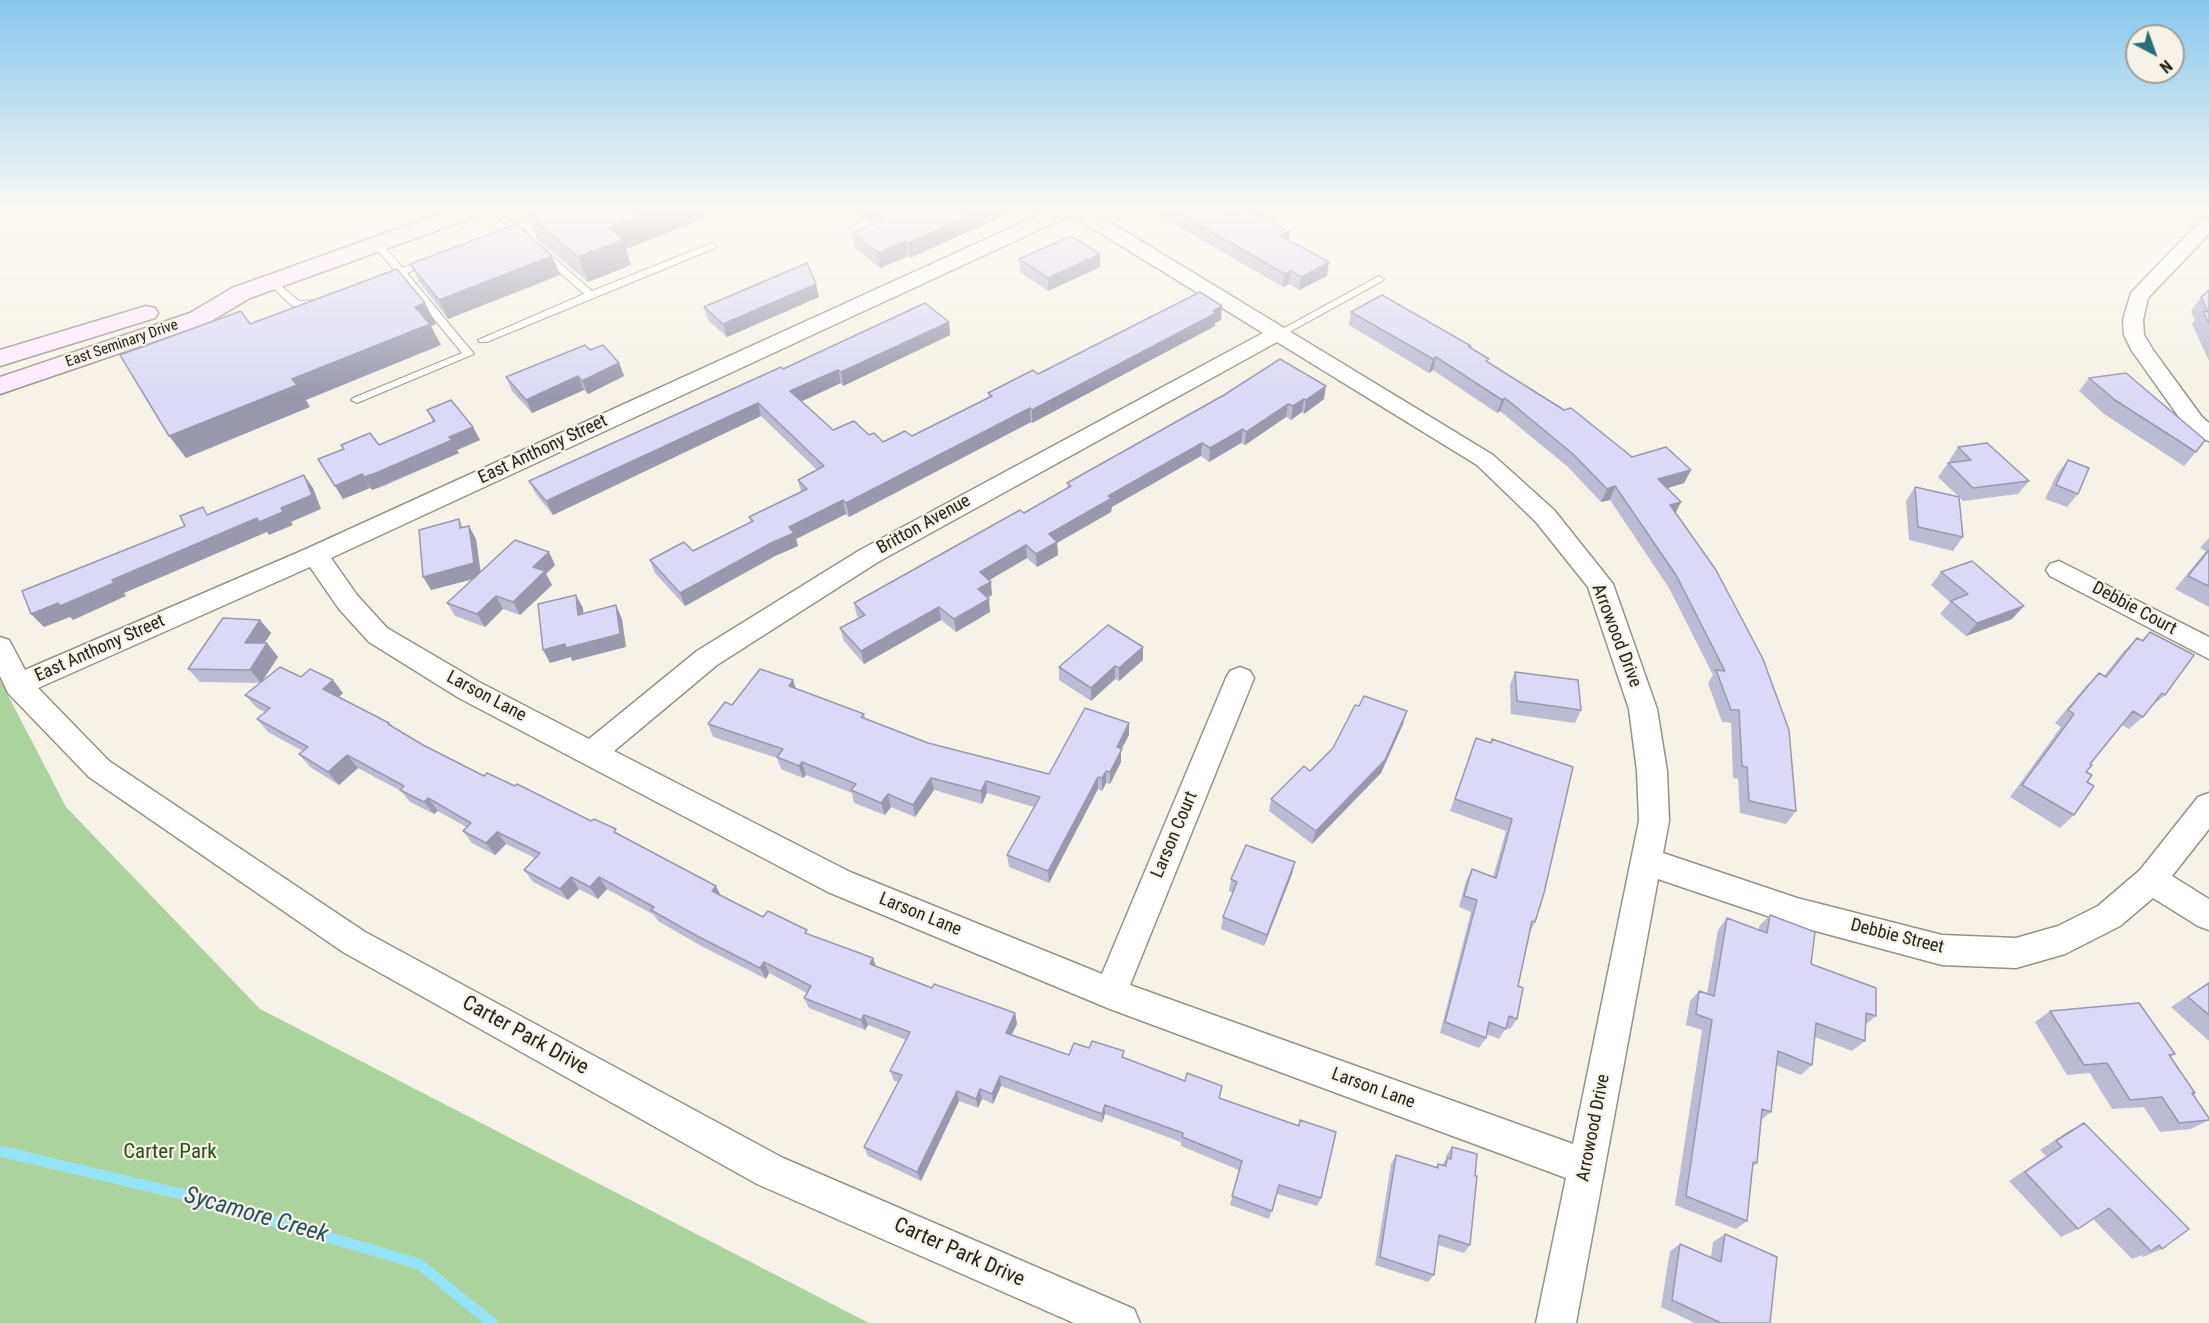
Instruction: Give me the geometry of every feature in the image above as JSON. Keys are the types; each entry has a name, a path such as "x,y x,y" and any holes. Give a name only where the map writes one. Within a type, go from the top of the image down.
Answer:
{"main road":[{"name":"East Seminary Drive","path":"0,386 199,318 241,293 301,272"},
{"name":"East Seminary Drive","path":"0,358 196,298 241,293"}],"street":[{"name":"East Anthony Street","path":"18,685 315,555 932,272"},
{"name":"Arrowood Drive","path":"1178,272 1485,460 1545,516 1600,584 1643,709 1652,771 1654,821 1556,1323"},
{"path":"2163,272 2139,297 2133,320 2134,335 2194,422 2209,434"},
{"name":"Britton Avenue","path":"592,753 707,658 868,556 1279,333"},
{"name":"Larson Lane","path":"315,555 348,602 378,635 469,690 839,882 1110,993 1586,1167"},
{"name":"Debbie Court","path":"2059,570 2209,650"},
{"name":"Carter Park Drive","path":"0,647 18,685 99,769 354,942 770,1171 1120,1323"},
{"name":"Larson Court","path":"1110,993 1240,678"},
{"name":"Debbie Street","path":"1646,861 1797,912 1942,950 2016,953 2065,939 2109,916 2151,880 2209,806"},
{"path":"2151,880 2209,916"}],"lane":[{"path":"357,400 469,354 400,272 381,279"},
{"path":"564,272 591,295"},
{"path":"483,340 648,272"},
{"path":"1279,333 1378,279"},
{"path":"273,282 296,304 321,303 331,299"}],"green space":[{"name":"Carter Park","path":"0,680 66,807 260,1009 869,1323 0,1323"}],"building":[{"path":"390,272 399,272 425,303 415,307 430,324 292,379 297,385 169,436 120,355 241,311 250,324"},
{"path":"416,272 512,272 439,300"},
{"path":"787,272 811,272 816,284 723,324 704,307"},
{"path":"1038,272 1062,272 1048,278"},
{"path":"1292,272 1311,272 1301,277"},
{"path":"2209,290 2209,324 2203,311 2208,312 2201,297"},
{"path":"1200,292 1222,306 1213,311 1216,313 1032,410 1030,408 846,503 843,500 789,527 794,533 771,543 680,593 650,560 684,542 693,551 753,521 749,517 807,489 798,480 824,466 758,403 546,501 529,481 781,367 783,369 925,303 949,322 841,372 838,370 790,391 833,430 854,421 869,435 874,433 883,442 905,431 912,436 992,396 988,393 1033,370 1038,374"},
{"path":"1382,295 1471,346 1469,347 1489,359 1486,361 1564,410 1571,408 1632,457 1666,447 1691,470 1658,479 1681,502 1670,505 1716,570 1763,659 1789,730 1796,811 1749,801 1747,767 1742,766 1739,710 1731,710 1716,670 1725,671 1676,575 1615,486 1607,489 1573,454 1505,398 1502,400 1436,357 1433,359 1351,312"},
{"path":"585,345 590,350 603,345 619,363 582,381 578,376 526,400 506,377"},
{"path":"1280,359 1326,386 1306,400 1293,406 1288,404 1246,432 1243,429 1210,448 1202,443 1108,496 1112,498 1049,534 1057,542 1036,554 1026,545 980,572 991,582 978,589 989,599 954,619 939,607 861,651 840,628 865,615 854,603 1020,510 1024,513 1071,486 1067,483 1224,395"},
{"path":"2126,373 2205,440 2196,452 2115,400 2089,378"},
{"path":"451,400 473,427 449,437 452,440 376,473 364,477 362,474 335,486 318,459 344,449 341,445 370,433 379,445 435,421 427,410"},
{"path":"1987,443 2029,481 1973,488 1948,463 1971,460 1958,447"},
{"path":"2068,460 2089,468 2078,494 2056,485"},
{"path":"304,475 312,495 281,508 283,512 259,522 257,518 112,580 114,583 60,606 58,603 31,614 22,591 185,526 180,516 203,507 207,515"},
{"path":"1915,487 1959,497 1963,537 1918,527"},
{"path":"459,519 460,528 469,526 474,563 423,577 419,530"},
{"path":"515,540 549,552 533,567 545,571 513,602 496,596 477,614 447,603"},
{"path":"2209,550 2209,586 2188,576"},
{"path":"1972,561 2024,606 1977,623 1951,601 1968,594 1941,572"},
{"path":"576,595 578,615 616,605 620,634 566,648 565,644 543,650 538,604"},
{"path":"223,618 260,620 245,643 267,643 250,670 188,669"},
{"path":"1108,625 1143,647 1119,668 1115,666 1091,688 1059,667"},
{"path":"2150,632 2194,655 2165,695 2162,693 2143,717 2133,711 2090,764 2092,765 2086,772 2092,775 2087,782 2094,786 2074,815 2022,785 2074,714 2068,710 2099,673 2106,677 2137,638 2143,641"},
{"path":"280,667 301,677 310,669 333,680 323,689 389,723 423,745 484,776 487,773 515,786 517,784 591,821 594,819 616,829 614,832 716,886 712,891 763,917 768,911 807,930 805,933 873,958 870,964 932,988 934,984 1015,1013 1006,1033 1069,1055 1074,1043 1089,1048 1092,1041 1124,1051 1122,1057 1185,1081 1187,1073 1222,1086 1219,1098 1299,1126 1300,1120 1336,1132 1321,1198 1279,1185 1272,1211 1232,1196 1242,1161 1182,1137 1183,1133 1105,1105 1102,1114 1000,1076 992,1094 980,1089 976,1099 957,1091 917,1172 864,1147 902,1075 890,1071 910,1032 864,1015 861,1020 804,998 811,986 764,962 760,968 697,936 651,910 654,907 599,877 590,887 571,877 560,889 524,870 540,853 497,832 486,843 463,831 471,823 428,798 424,802 400,790 404,786 347,755 328,772 299,754 308,747 257,719 270,708 245,695"},
{"path":"760,669 793,680 789,686 864,714 861,717 928,743 1049,774 1085,708 1129,723 1117,747 1122,749 1110,772 1106,771 1102,778 1098,777 1048,871 1007,855 1040,797 986,781 981,791 931,778 913,805 888,794 881,803 851,790 856,784 802,762 799,766 777,757 783,749 708,724 725,702 732,705"},
{"path":"1515,672 1578,680 1581,710 1517,701"},
{"path":"1364,696 1407,711 1385,760 1316,831 1271,799 1304,766 1310,771 1333,748 1355,705 1359,706"},
{"path":"1476,738 1491,743 1492,739 1573,767 1544,893 1535,922 1532,921 1518,986 1523,988 1517,1019 1509,1016 1506,1029 1489,1022 1486,1038 1445,1022 1477,900 1464,896 1472,869 1496,878 1512,819 1455,799"},
{"path":"1246,845 1295,862 1267,935 1223,917 1237,882 1231,879"},
{"path":"1770,915 1815,932 1811,964 1876,988 1876,1016 1866,1013 1865,1041 1816,1023 1812,1065 1778,1051 1771,1112 1762,1109 1757,1163 1753,1162 1747,1221 1686,1196 1712,1020 1696,1014 1699,991 1714,996 1727,918 1767,933"},
{"path":"2209,983 2209,1015 2188,997"},
{"path":"2139,1003 2175,1054 2169,1055 2195,1093 2192,1093 2209,1120 2179,1123 2162,1097 2130,1100 2107,1063 2084,1065 2050,1011"},
{"path":"2084,1123 2189,1229 2162,1249 2159,1245 2151,1251 2109,1208 2078,1229 2025,1172 2062,1147 2056,1141"},
{"path":"1452,1147 1477,1154 1470,1245 1439,1235 1434,1275 1380,1257 1396,1155 1438,1168 1438,1164 1446,1166 1447,1158 1451,1159"},
{"path":"1725,1234 1777,1257 1770,1323 1721,1323 1672,1300 1680,1244 1721,1262"}],"waterway":[{"name":"Sycamore Creek","path":"0,1151 185,1195 419,1264 492,1323"}]}
